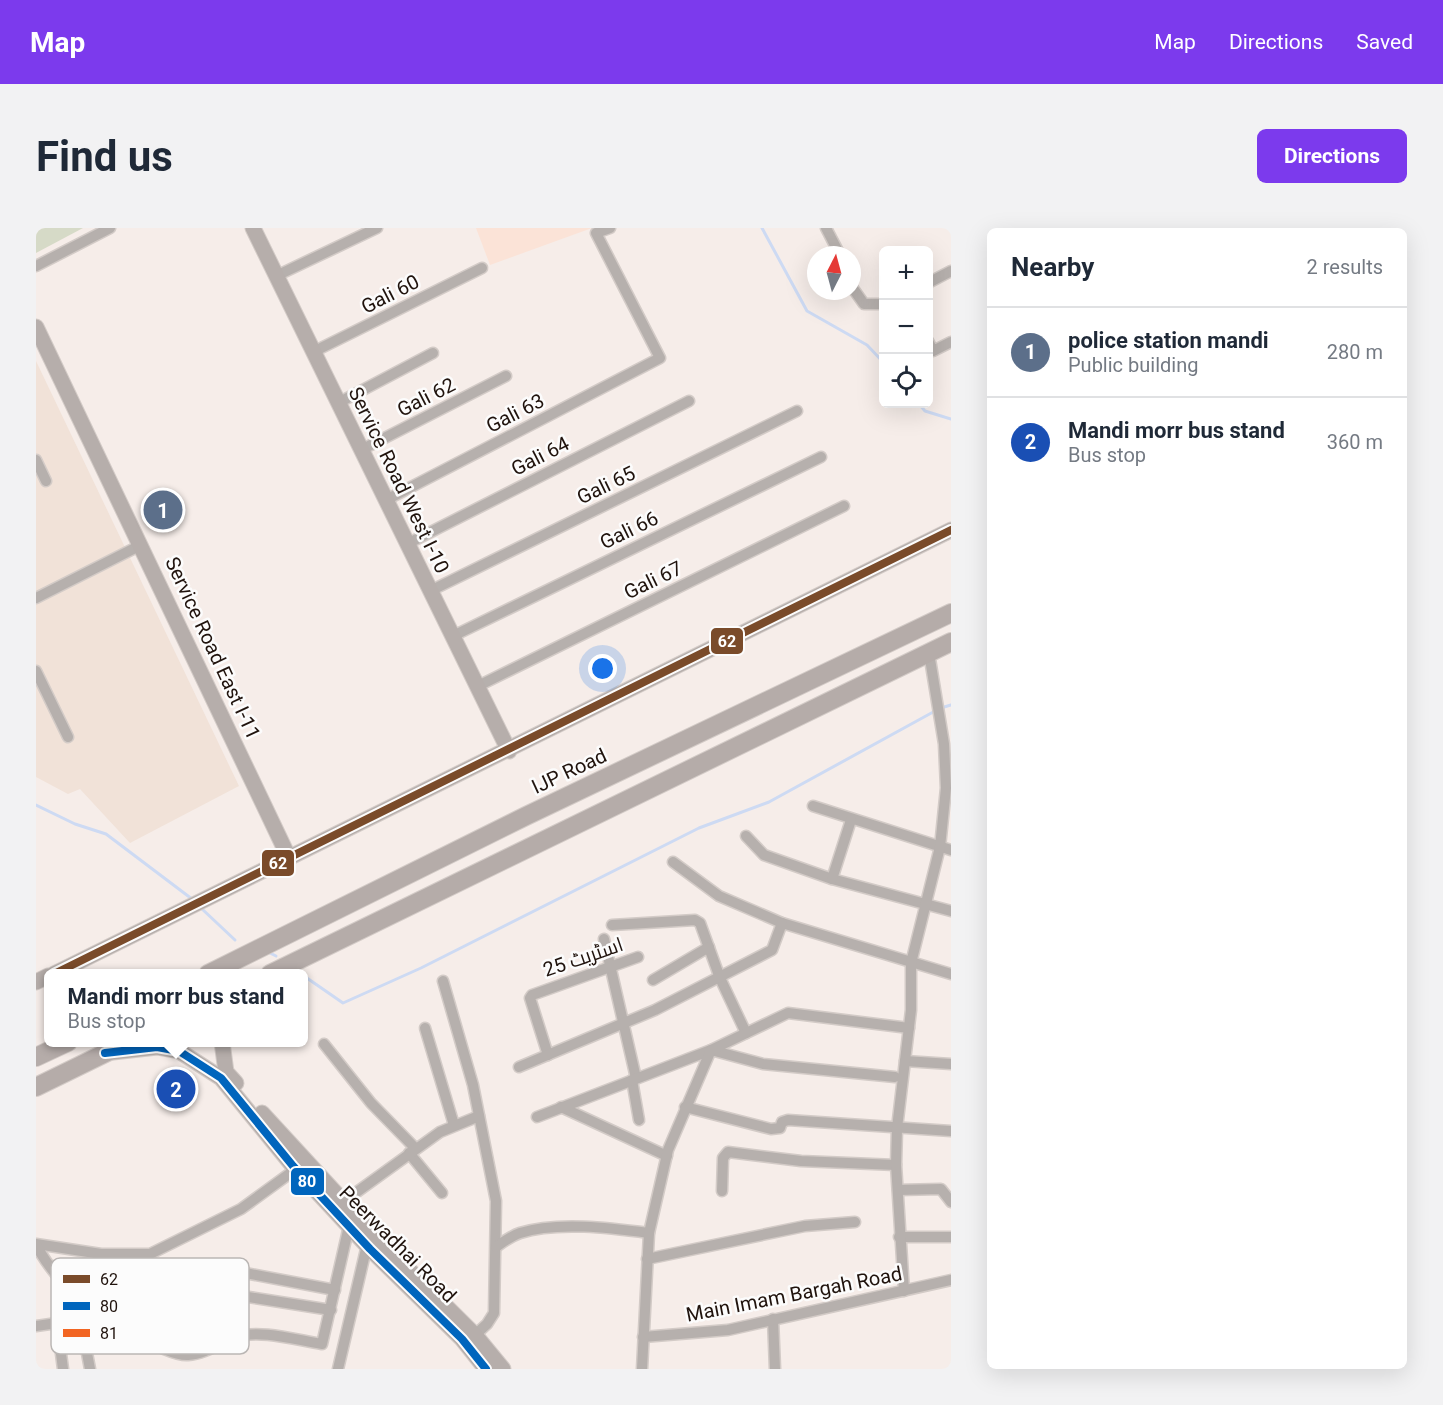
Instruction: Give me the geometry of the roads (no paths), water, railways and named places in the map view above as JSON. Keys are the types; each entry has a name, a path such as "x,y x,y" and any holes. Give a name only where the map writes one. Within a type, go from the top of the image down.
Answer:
{"highway":[{"name":"IJP Road","path":"218,969 526,816 951,613"},
{"path":"280,969 951,642"},
{"path":"36,1057 57,1047"},
{"path":"36,1087 118,1047"}],"main road":[{"name":"Service Road West I-10","path":"253,228 509,751"},
{"name":"Service Road East I-11","path":"36,327 288,858"},
{"path":"64,969 215,893 509,751 951,530"},
{"name":"Peerwadhai Road","path":"105,1053 157,1047 179,1051 221,1078 296,1169 367,1245 468,1337 486,1369"},
{"path":"223,1047 226,1072 468,1337 503,1369"}],"street":[{"path":"36,266 110,228"},
{"path":"276,276 378,228"},
{"name":"Gali 63","path":"386,500 660,358 596,233 610,228"},
{"path":"826,228 835,246"},
{"name":"Gali 60","path":"313,352 482,268"},
{"path":"933,280 951,271"},
{"path":"861,300 864,304 879,304"},
{"path":"933,346 951,342"},
{"path":"338,403 433,353"},
{"name":"Gali 62","path":"361,450 507,376"},
{"name":"Gali 64","path":"407,544 689,401"},
{"name":"Gali 65","path":"430,591 797,411"},
{"name":"Gali 66","path":"453,636 821,456"},
{"path":"36,460 46,481"},
{"name":"Gali 67","path":"478,686 844,506"},
{"path":"36,598 141,545"},
{"path":"904,1291 896,1165 897,1128 909,1028 911,963 925,904 946,849 949,789 935,680 929,653"},
{"path":"36,671 68,737"},
{"path":"813,806 946,849"},
{"path":"832,879 851,820"},
{"path":"746,836 764,855 832,879 951,911"},
{"path":"673,862 719,897 782,922 951,974"},
{"path":"612,925 695,920 700,923 720,978 746,1033"},
{"path":"519,1067 720,978 772,950 782,922"},
{"path":"604,939 623,1022 639,1120"},
{"path":"652,980 709,947"},
{"name":"اسٹریٹ 25","path":"548,1055 530,998 532,995 611,964 638,957"},
{"path":"443,981 473,1085 496,1201 494,1313 487,1324 468,1337"},
{"path":"537,1117 711,1050 788,1013 909,1028"},
{"path":"425,1028 454,1125"},
{"path":"324,1044 412,1150 442,1193"},
{"path":"711,1050 763,1064 895,1077"},
{"path":"642,1369 649,1233 667,1156 685,1107 711,1050"},
{"path":"905,1061 951,1064"},
{"path":"561,1107 667,1156"},
{"path":"685,1107 771,1129 780,1128 782,1122 788,1120 951,1131"},
{"path":"343,1202 412,1150 454,1125 479,1116"},
{"path":"722,1191 723,1158 728,1152 801,1161 896,1165"},
{"path":"42,1267 36,1245 101,1254 150,1254 169,1247 241,1209 296,1169"},
{"path":"898,1190 941,1189 951,1202"},
{"path":"647,1259 805,1226 855,1222"},
{"path":"249,1336 262,1335 322,1344 349,1226"},
{"path":"496,1247 518,1234 530,1231 577,1227 649,1233"},
{"path":"899,1237 951,1237"},
{"path":"338,1369 367,1245"},
{"path":"249,1274 335,1290"},
{"name":"Main Imam Bargah Road","path":"643,1337 706,1333 951,1280"},
{"path":"249,1297 330,1310"},
{"path":"773,1319 775,1369"},
{"path":"36,1326 51,1324"},
{"path":"61,1354 63,1369"},
{"path":"87,1354 90,1369"},
{"path":"180,1354 187,1356 192,1354"},
{"path":"186,1369 187,1356"}],"waterway":[{"path":"762,228 807,311 867,345 879,358"},
{"path":"922,408 925,411 951,419"},
{"path":"941,708 951,705"},
{"path":"308,979 343,1003 421,968 699,828 769,802 935,711"},
{"path":"36,805 75,824 106,834 192,899"},
{"path":"201,908 235,940"},
{"path":"268,952 276,956"}],"place":[{"name":"police station mandi","path":"163,510"},
{"name":"Mandi morr bus stand","path":"176,1089"}]}
